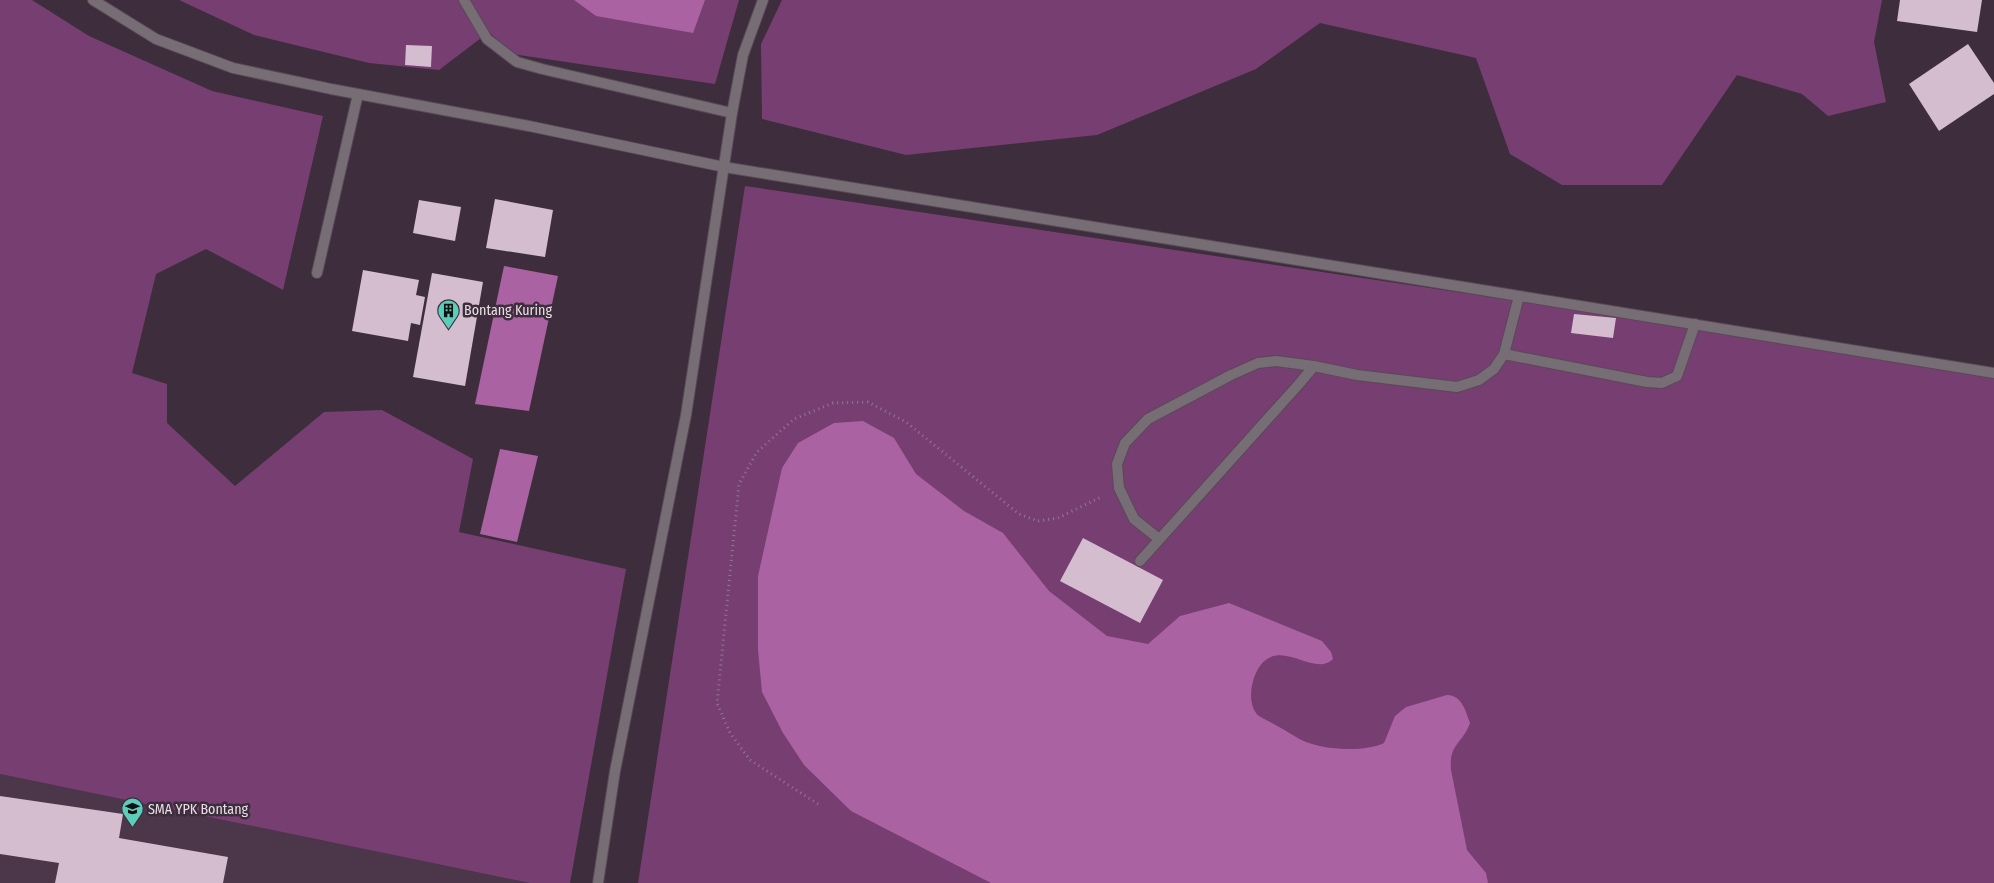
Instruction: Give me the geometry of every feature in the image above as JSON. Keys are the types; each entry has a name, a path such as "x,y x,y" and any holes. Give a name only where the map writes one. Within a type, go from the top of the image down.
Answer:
{"street":[{"path":"93,0 156,39 233,68 529,126 724,168 1994,373"},
{"path":"464,0 487,39 517,62 732,113"},
{"path":"598,883 616,771 686,415 742,55 763,0"},
{"path":"317,272 358,94"},
{"path":"1159,539 1134,519 1119,488 1117,464 1125,443 1148,419 1231,374 1258,363 1276,361 1314,366 1357,375 1457,387 1479,380 1494,369 1504,354 1519,296"},
{"path":"1504,354 1647,382 1662,382 1678,376 1695,324"},
{"path":"1140,561 1314,366"}],"path":[{"path":"818,804 750,760 730,733 717,703 739,484 757,452 794,419 833,403 868,402 906,422 1018,514 1038,521 1058,518 1119,488"}],"shaded area":[{"path":"0,0 32,0 89,36 212,91 323,116 283,290 206,249 156,274 132,373 167,384 167,423 235,486 324,412 382,410 473,459 459,532 626,569 570,883 530,883 0,774"},
{"path":"179,0 739,0 715,84 512,54 489,32 439,70 369,63 254,35"},
{"path":"574,0 705,0 693,33 596,16"},
{"path":"782,0 1882,0 1874,42 1886,102 1828,116 1802,94 1737,75 1662,185 1562,185 1510,154 1476,58 1320,23 1256,69 1097,135 906,155 762,119 761,44"},
{"path":"745,186 1994,372 1994,883 638,883"},
{"path":"504,266 558,276 529,411 475,404"},
{"path":"863,421 894,438 916,474 964,511 1003,533 1049,591 1107,636 1148,644 1180,616 1229,603 1322,641 1331,652 1333,659 1325,664 1317,664 1278,655 1268,658 1260,666 1252,684 1252,705 1259,716 1302,740 1336,748 1357,749 1376,746 1384,743 1395,716 1406,707 1447,695 1456,698 1463,705 1470,723 1454,749 1451,770 1467,850 1486,873 1488,883 991,883 851,811 804,765 783,733 762,692 758,650 758,576 782,468 798,443 834,423"},
{"path":"500,449 538,456 517,542 480,534"},
{"name":"SMA YPK Bontang","path":"0,774 530,883 0,883"}],"building":[{"path":"1900,0 1982,0 1977,32 1897,21"},
{"path":"1968,44 1994,83 1994,94 1939,131 1909,84"},
{"path":"406,45 432,46 431,67 405,65"},
{"path":"495,199 553,210 545,257 486,248"},
{"path":"419,200 461,207 455,241 413,233"},
{"path":"363,270 419,280 416,295 425,297 420,325 411,323 408,341 352,331"},
{"name":"Bontang Kuring","path":"432,273 483,282 465,386 413,377"},
{"path":"1574,314 1616,318 1613,338 1571,333"},
{"path":"1083,538 1163,580 1140,623 1060,581"},
{"path":"0,796 123,814 119,838 228,857 223,883 55,883 59,863 0,854"}],"place":[{"name":"Bontang Kuring","path":"448,329"},
{"name":"SMA YPK Bontang","path":"132,828"}]}
